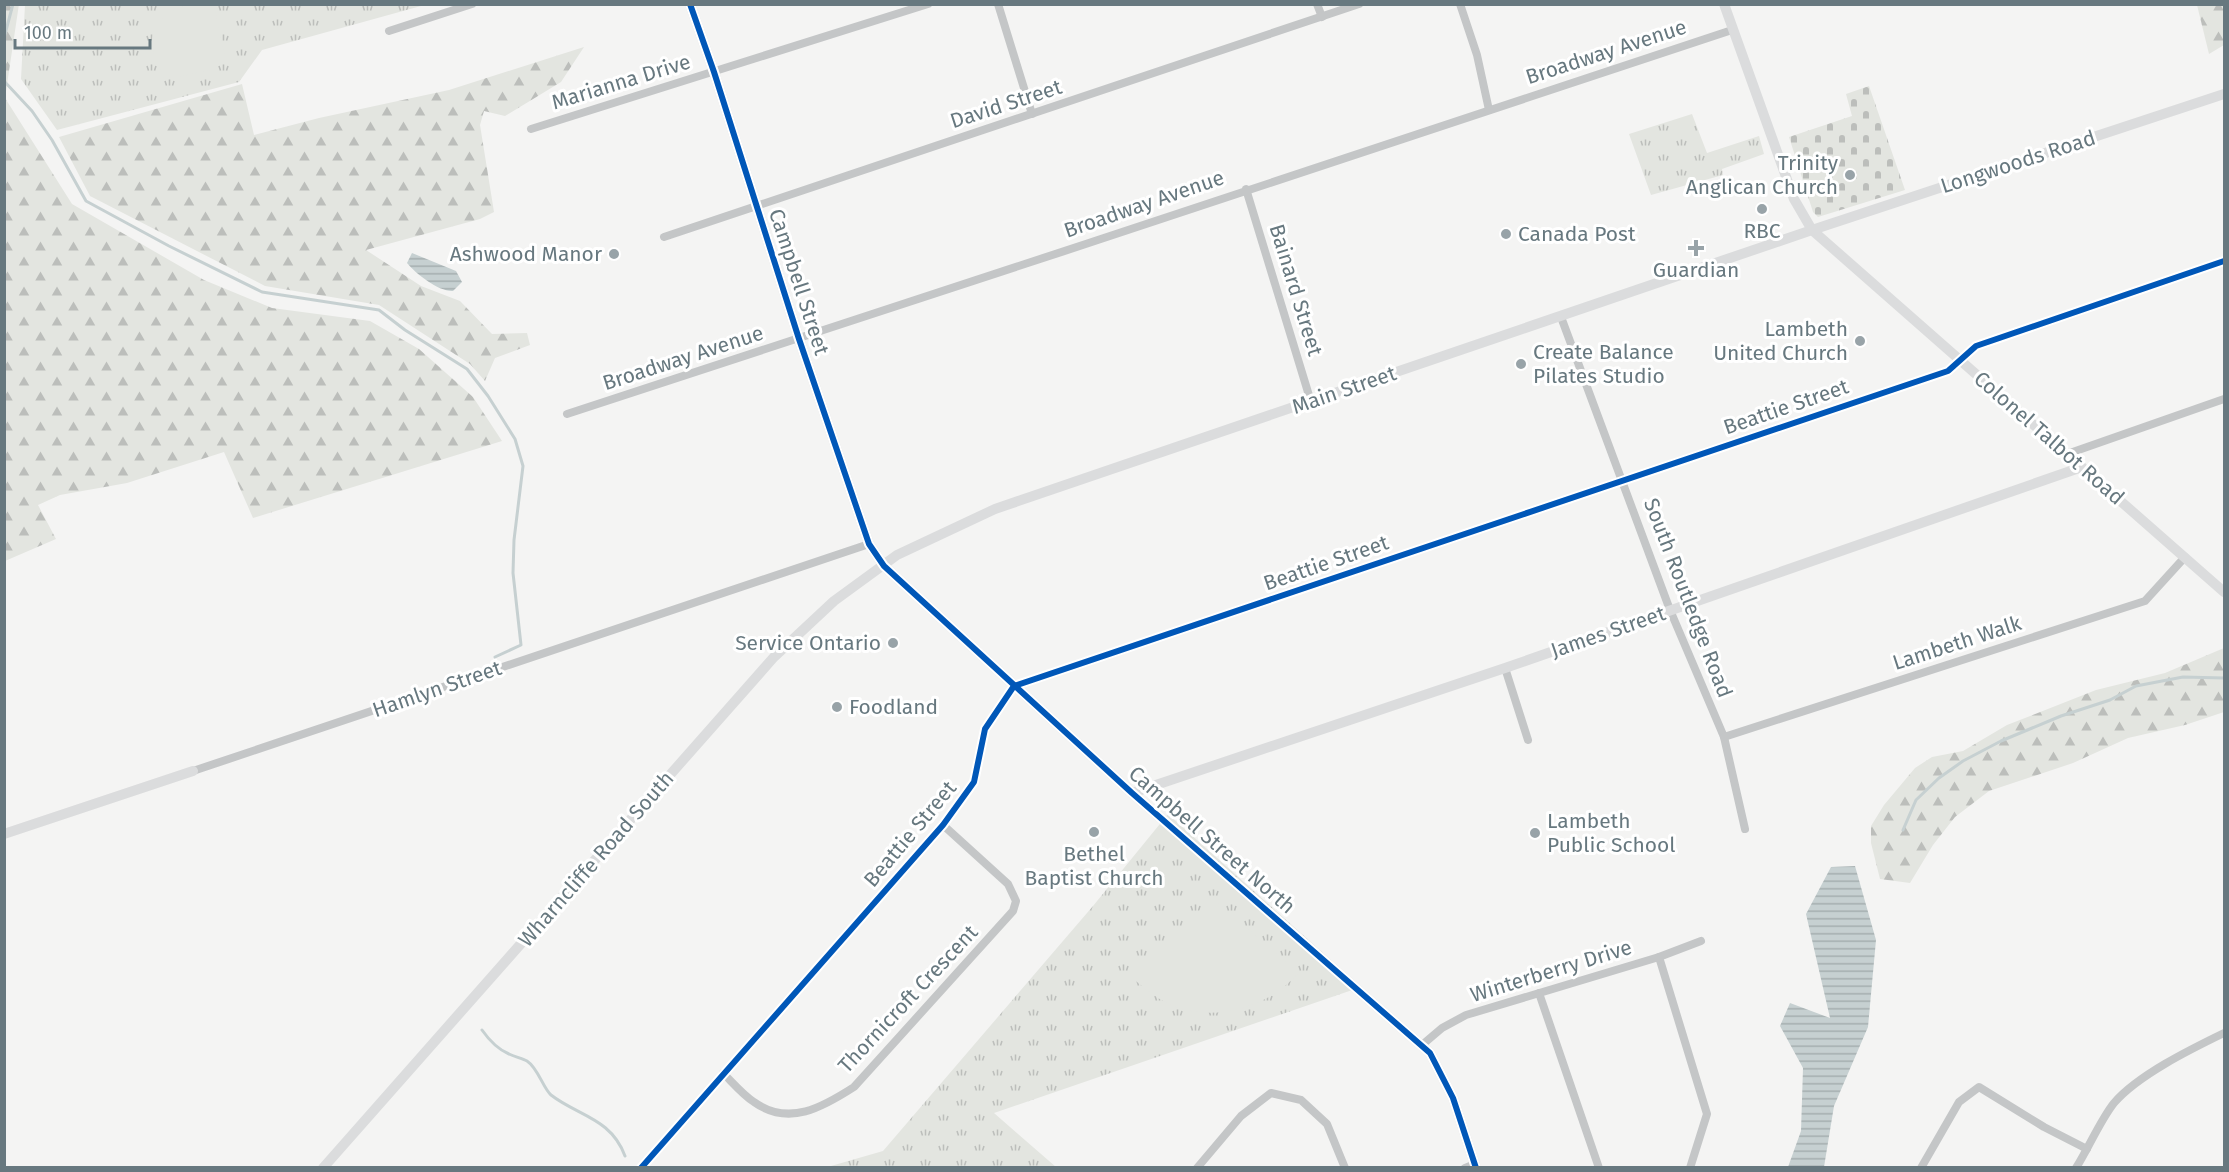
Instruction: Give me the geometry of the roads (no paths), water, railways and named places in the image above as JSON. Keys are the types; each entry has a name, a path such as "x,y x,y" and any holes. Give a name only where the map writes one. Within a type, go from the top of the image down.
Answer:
{"main road":[{"name":"Campbell Street","path":"690,4 799,339 869,544 884,566"},
{"name":"Colonel Talbot Road","path":"1724,4 1794,199 1812,230 2224,592"},
{"name":"Longwoods Road","path":"1812,230 2224,94"},
{"name":"Main Street","path":"884,566 897,555 995,509 1812,230"},
{"name":"James Street","path":"1132,793 1505,668 2082,467"},
{"name":"Campbell Street North","path":"884,566 1132,793 1430,1053 1453,1098 1472,1166"},
{"name":"Wharncliffe Road South","path":"323,1167 774,657 834,601 884,566"},
{"name":"Hamlyn Street","path":"4,834 193,771"}],"street":[{"path":"389,32 472,4"},
{"name":"Marianna Drive","path":"531,129 928,4"},
{"path":"998,4 1032,114"},
{"path":"1317,4 1322,17"},
{"name":"David Street","path":"664,237 1359,4"},
{"path":"1460,4 1477,55 1490,110"},
{"name":"Broadway Avenue","path":"567,414 1732,30"},
{"name":"Bainard Street","path":"1246,189 1311,402"},
{"name":"Beattie Street","path":"641,1167 943,825 974,782 986,729 1014,686 1948,371 1976,346 2224,261"},
{"name":"South Routledge Road","path":"1561,317 1670,610 1724,737 1745,829"},
{"path":"2067,454 2224,399"},
{"name":"Hamlyn Street","path":"193,771 869,544"},
{"name":"Lambeth Walk","path":"1724,737 2145,601 2185,557"},
{"path":"1505,668 1528,740"},
{"name":"Thornicroft Crescent","path":"723,1073 754,1102 772,1112 794,1114 826,1105 854,1087 1012,911 1016,901 1008,884 943,825"},
{"path":"1659,957 1701,941"},
{"name":"Winterberry Drive","path":"1422,1045 1442,1028 1466,1015 1659,957 1707,1114 1690,1167"},
{"path":"1539,993 1599,1167"},
{"path":"2076,1167 2114,1104 2129,1090 2193,1048 2224,1033"},
{"path":"1921,1167 1959,1102 1979,1087 2044,1127 2087,1149"},
{"path":"1197,1167 1241,1116 1271,1093 1301,1101 1327,1124 1345,1167"}],"waterway":[{"path":"4,38 13,4"},
{"path":"4,81 32,111 52,140 86,201 169,246 262,292 379,310 405,330 467,369 488,396 515,439 523,466 514,540 513,573 521,645 495,657"},
{"path":"1903,830 1916,800 1939,778 1963,761 2001,741 2061,716 2110,700 2136,686 2183,677 2224,678"},
{"path":"482,1030 501,1050 531,1064 551,1095 593,1119 611,1133 625,1156"}],"place":[{"name":"Trinity Anglican Church","path":"1850,175"},
{"name":"RBC","path":"1762,209"},
{"name":"Canada Post","path":"1506,234"},
{"name":"Guardian","path":"1696,248"},
{"name":"Ashwood Manor","path":"614,254"},
{"name":"Lambeth United Church","path":"1860,341"},
{"name":"Create Balance Pilates Studio","path":"1521,364"},
{"name":"Service Ontario","path":"893,643"},
{"name":"Foodland","path":"837,707"},
{"name":"Bethel Baptist Church","path":"1094,832"},
{"name":"Lambeth Public School","path":"1535,833"}]}
